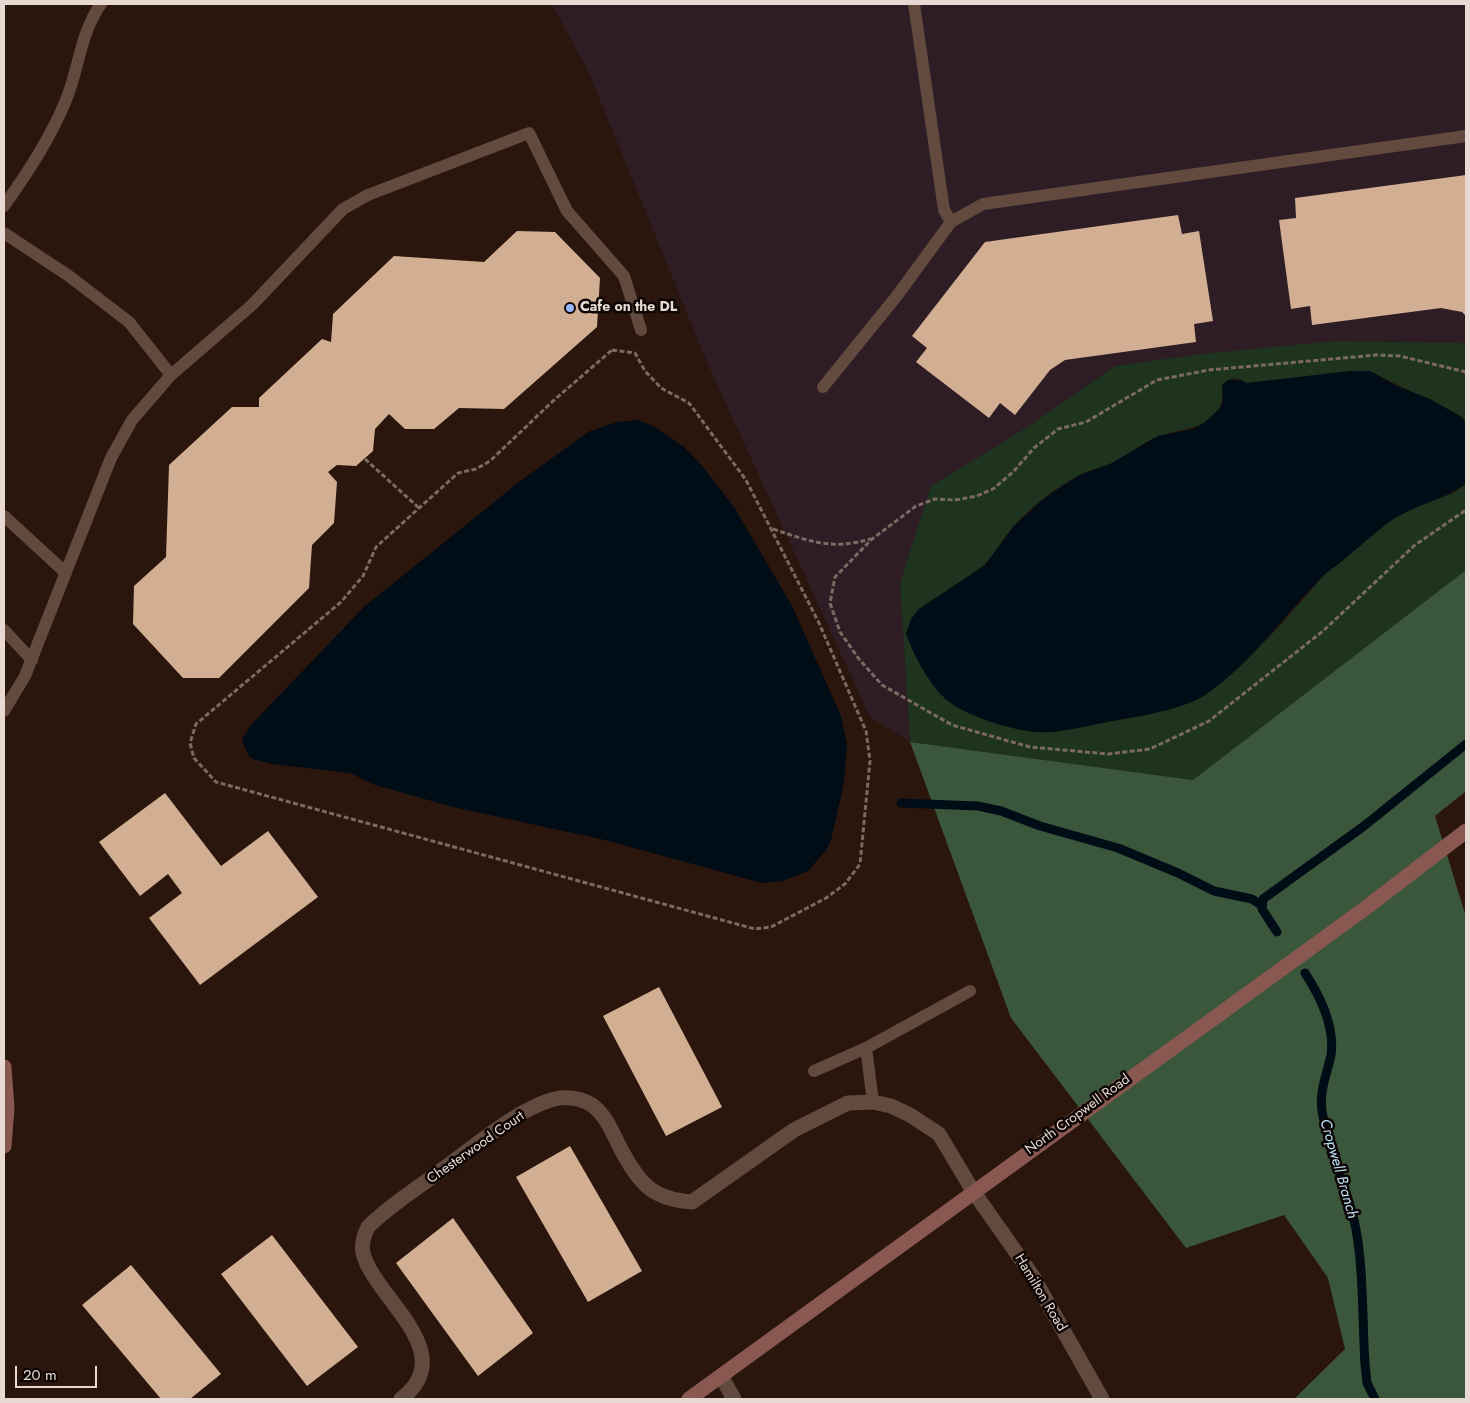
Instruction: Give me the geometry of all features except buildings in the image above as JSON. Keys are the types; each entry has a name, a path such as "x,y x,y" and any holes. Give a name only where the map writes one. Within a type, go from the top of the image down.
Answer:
{"street":[{"name":"North Cropwell Road","path":"689,1399 1363,910 1466,831"},
{"path":"4,1066 7,1108 4,1146"},
{"name":"Chesterwood Court","path":"401,1399 409,1393 419,1376 422,1354 415,1333 368,1266 362,1251 363,1238 368,1227 377,1218 502,1126 541,1105 560,1098 577,1099 592,1105 604,1118 623,1153 646,1187 662,1198 692,1202 724,1178 814,1119 848,1102 873,1102 891,1106 910,1115 939,1134 974,1191"},
{"name":"Hamilton Road","path":"974,1191 1032,1275 1102,1399"},
{"path":"721,1376 734,1399"}],"lane":[{"path":"4,206 32,167 52,132 66,99 86,32 101,4"},
{"path":"914,4 944,210 951,222"},
{"path":"4,711 25,676 111,458 132,420 171,375 252,305 343,209 368,195 529,132 567,211 624,276 641,330"},
{"path":"823,387 896,297 951,222 983,204 1466,136"},
{"path":"4,233 69,276 128,322 171,375"},
{"path":"4,516 66,573"},
{"path":"4,630 32,660"},
{"path":"814,1071 866,1048 970,991"},
{"path":"866,1048 873,1102"}],"path":[{"path":"612,350 636,353 645,371 662,388 689,403 746,480 773,528 819,623 866,731 870,761 860,864 845,884 826,898 771,927 755,929 216,782 202,769 194,758 190,743 196,724 341,602 363,576 376,547 458,473 476,469 490,461 553,401 612,350"},
{"path":"1466,372 1400,356 1377,355 1209,370 1157,380 1086,422 1058,430 1034,448 1013,472 993,489 977,496 955,500 935,499 916,506 872,539 835,577 830,603 840,632 859,659 882,685 952,725 1030,747 1108,754 1150,750 1209,721 1323,631 1415,545 1466,510"},
{"path":"365,459 418,508"},
{"path":"773,528 817,543 848,545 872,539"}],"shaded area":[{"path":"552,4 1466,4 1466,345 1463,343 1336,341 1115,366 1026,428 900,583 910,742 870,717 709,367 589,73"},
{"path":"1350,371 1370,371 1397,386 1430,399 1462,417 1466,423 1466,484 1447,495 1398,516 1377,531 1324,575 1255,651 1225,680 1208,693 1199,699 1177,707 1153,713 1067,730 1036,732 1002,725 966,712 948,701 929,679 918,661 906,634 911,619 919,609 985,565 1013,527 1042,500 1082,474 1110,464 1158,436 1193,429 1205,422 1220,408 1223,401 1222,385 1228,380 1241,380 1246,383"},
{"path":"638,420 653,426 684,447 703,467 734,507 792,606 841,716 847,744 844,783 831,840 827,849 808,871 783,881 762,883 605,840 453,807 375,785 350,773 272,764 253,759 248,755 242,740 250,726 364,607 519,482 588,432 617,422"}],"green space":[{"path":"1336,341 1463,343 1466,345 1466,423 1462,417 1370,371 1246,383 1232,378 1222,387 1222,401 1218,411 1202,424 1153,438 1116,461 1085,472 1072,479 1035,505 1012,528 992,556 978,571 919,609 911,647 936,688 970,713 1003,725 1036,732 1060,730 1148,715 1206,694 1232,674 1278,628 1325,574 1389,522 1412,508 1454,493 1466,484 1466,570 1193,780 910,742 900,583 931,486 1026,428 1115,366 1201,354"},
{"path":"1466,570 1466,791 1435,816 1466,917 1466,1399 1294,1399 1345,1349 1328,1278 1284,1215 1186,1248 1011,1018 910,742 1193,780"}],"waterway":[{"name":"Cropwell Branch","path":"1277,932 1262,909 1263,899 1364,826 1466,744"},
{"path":"901,803 978,806 1001,811 1040,826 1118,848 1178,873 1214,891 1252,899 1261,905"},
{"name":"Cropwell Branch","path":"1305,973 1321,1002 1331,1034 1331,1055 1322,1090 1321,1104 1328,1139 1350,1206 1357,1236 1360,1254 1367,1383 1375,1399"}],"place":[{"name":"Cafe on the DL","path":"570,308"}]}
